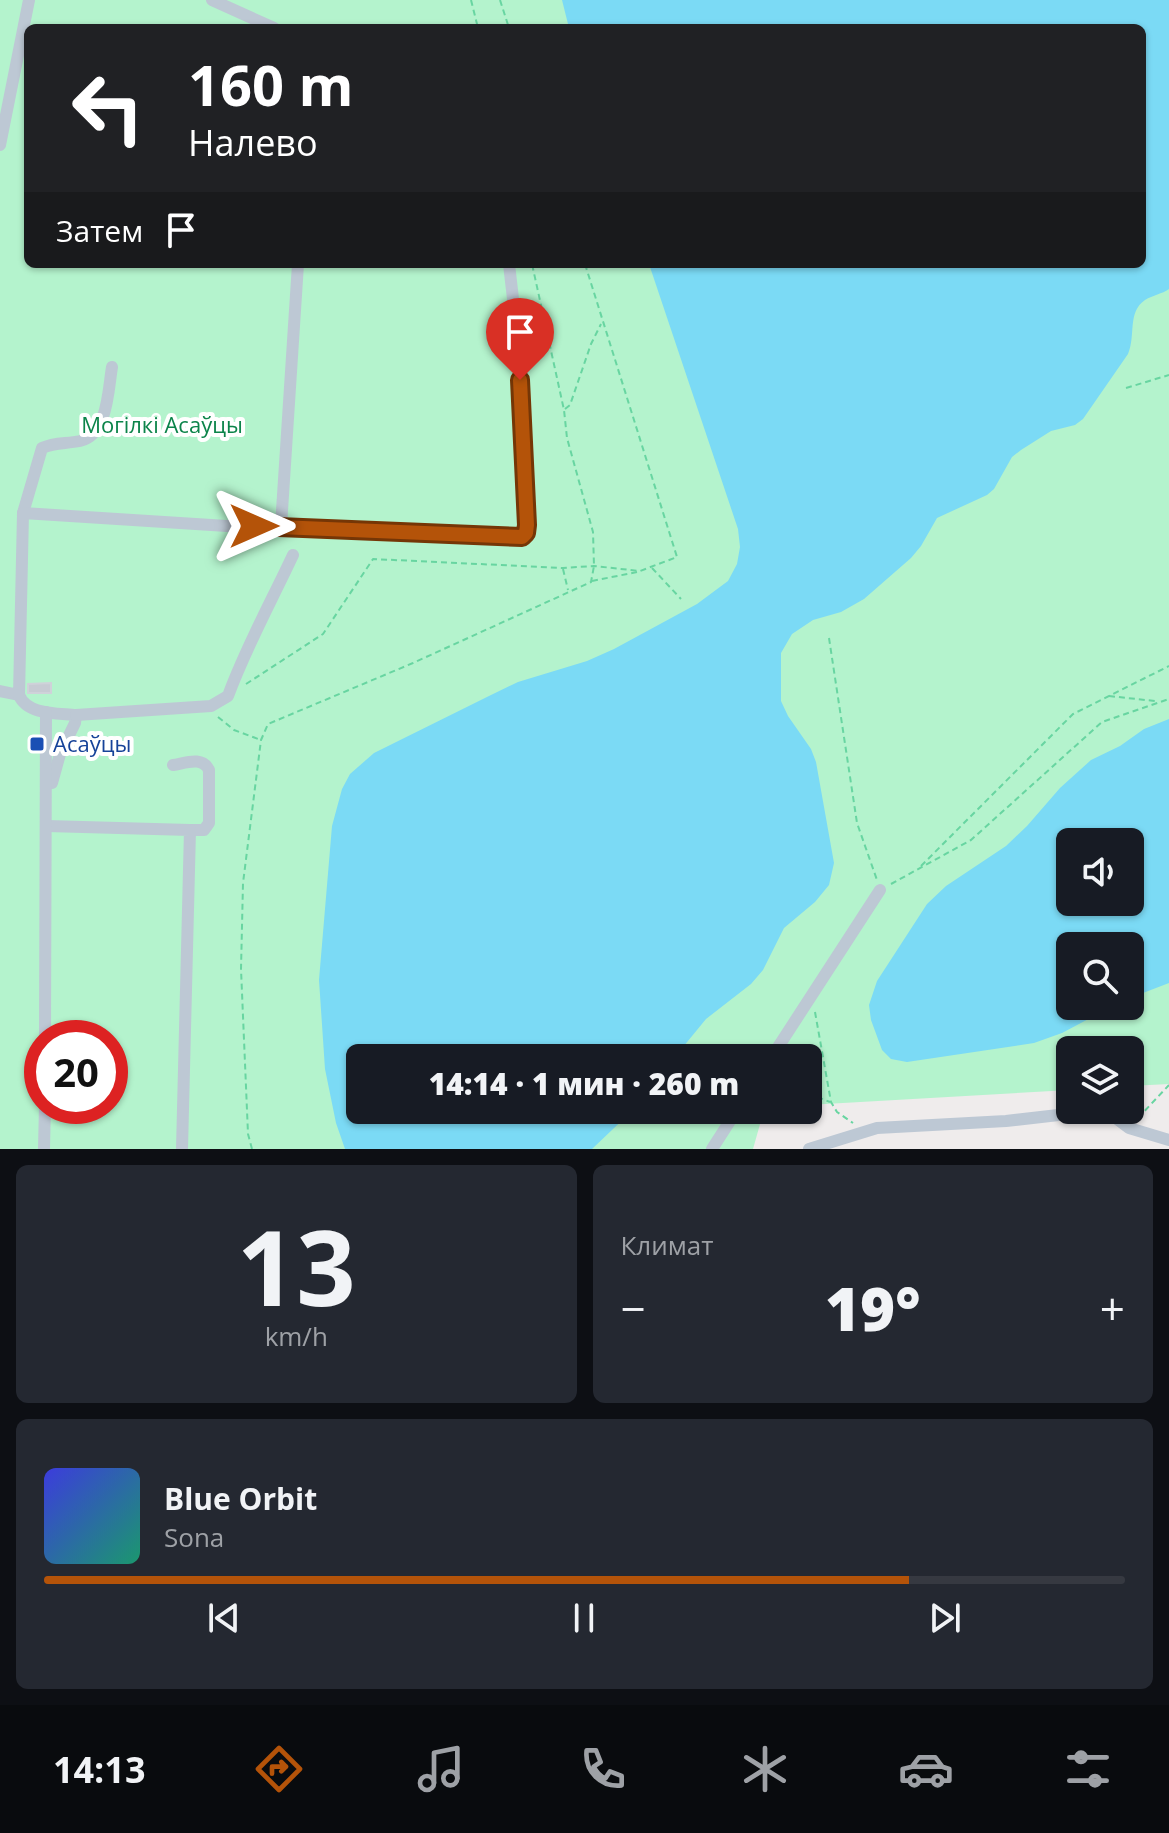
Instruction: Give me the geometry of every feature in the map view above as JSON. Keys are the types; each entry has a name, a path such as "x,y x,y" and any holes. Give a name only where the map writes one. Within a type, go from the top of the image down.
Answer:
{"street":[{"path":"24,24 29,0"},
{"path":"212,0 265,24"},
{"path":"0,145 24,25"},
{"path":"281,526 298,268"},
{"path":"23,513 227,526 522,537 526,533 519,351 509,268"},
{"path":"112,367 105,410 96,432 85,440 54,442 42,448 23,513 19,695 25,705 46,712 76,715 211,706 228,696 245,651 293,555"},
{"path":"0,691 19,695"},
{"path":"45,1020 46,712"},
{"path":"47,806 60,754 76,715"},
{"path":"47,826 204,830 209,823 209,770 200,761 173,765"},
{"path":"182,1149 190,830"},
{"path":"780,1044 880,890"},
{"path":"809,1149 877,1128 1056,1115"},
{"path":"44,1149 45,1124"},
{"path":"712,1149 728,1124"},
{"path":"1123,1124 1169,1140"}],"path":[{"path":"471,0 477,24"},
{"path":"500,0 508,24"},
{"path":"533,268 564,410 567,438 593,532 591,582"},
{"path":"564,410 570,405 591,344 603,321"},
{"path":"1126,388 1169,375"},
{"path":"651,567 681,599"},
{"path":"563,568 568,591"},
{"path":"252,1149 248,1134 243,883 261,740 268,724 413,663 568,591 591,582 640,571"},
{"path":"829,638 857,823 880,890 971,840 1102,722 1169,699"},
{"path":"917,869 1073,714 1169,666"},
{"path":"1108,696 1159,701"},
{"path":"211,706 217,716 234,730 261,740"},
{"path":"811,996 831,1102 837,1112 864,1132"},
{"path":"1129,1128 1169,1085"},
{"path":"822,1098 831,1102"}],"green space":[{"name":"Могілкі Асаўцы","path":"0,0 1169,0 1169,1084 1144,1085 1144,1036 1056,1036 1056,1091 822,1104 822,1044 346,1044 346,1124 760,1124 753,1149 0,1149"}],"water":[{"path":"562,0 1169,0 1169,289 1139,305 1128,354 1083,419 1075,425 1051,431 1021,450 1012,457 994,489 987,495 937,518 911,558 864,599 841,612 813,620 792,634 781,653 781,701 816,762 834,863 829,885 815,902 784,928 763,970 751,984 706,1019 685,1044 346,1044 346,1124 618,1124 592,1149 345,1149 336,1123 325,1069 319,980 332,826 342,789 350,774 374,753 491,695 518,682 587,661 697,604 728,581 737,564 740,547 738,529 650,268 1146,268 1146,24 568,24"},
{"path":"1169,719 1169,983 1144,993 1144,932 1056,932 1056,1020 1087,1020 1034,1043 907,1062 891,1059 882,1050 869,1005 877,981 927,904 946,886 1006,846 1091,760 1120,746 1144,729"}],"building":[{"path":"51,683 51,693 28,693 28,684"}],"place":[{"name":"Асаўцы","path":"37,744"}],"route":[{"path":"254,526 522,537 527,525 520,380"}]}
